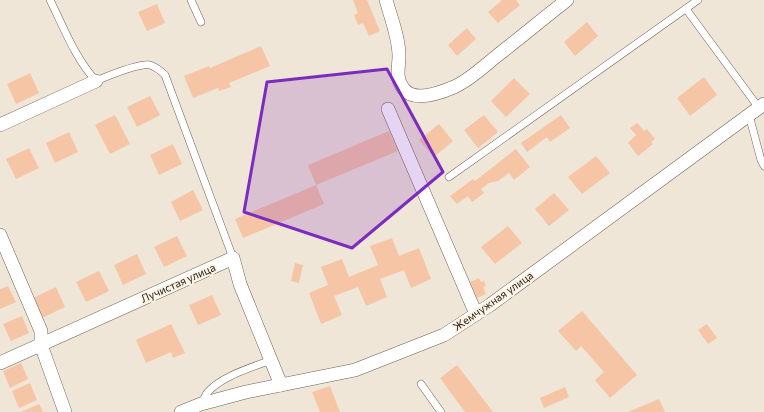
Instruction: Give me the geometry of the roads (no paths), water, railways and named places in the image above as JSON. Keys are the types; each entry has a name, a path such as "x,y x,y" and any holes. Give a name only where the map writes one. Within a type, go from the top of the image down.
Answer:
{"street":[{"path":"386,0 399,46 397,69 398,79 402,88 409,94 420,96 455,87 481,69 566,0"},
{"path":"0,125 96,81"},
{"path":"388,109 476,314"},
{"name":"Жемчужная улица","path":"181,412 201,404 246,392 355,370 444,335 476,314 757,109"},
{"path":"1,243 41,331 41,345 65,412"},
{"path":"233,258 240,284 281,385"},
{"name":"Лучистая улица","path":"0,363 233,258"}],"lane":[{"path":"50,0 76,53 85,68 96,81 136,67 148,65 158,68 165,75 233,258"},
{"path":"191,0 201,22"},
{"path":"449,177 698,0"},
{"path":"686,8 757,109 761,160 764,166"},
{"path":"201,404 207,393 222,381 271,360"},
{"path":"421,384 442,412"}]}
